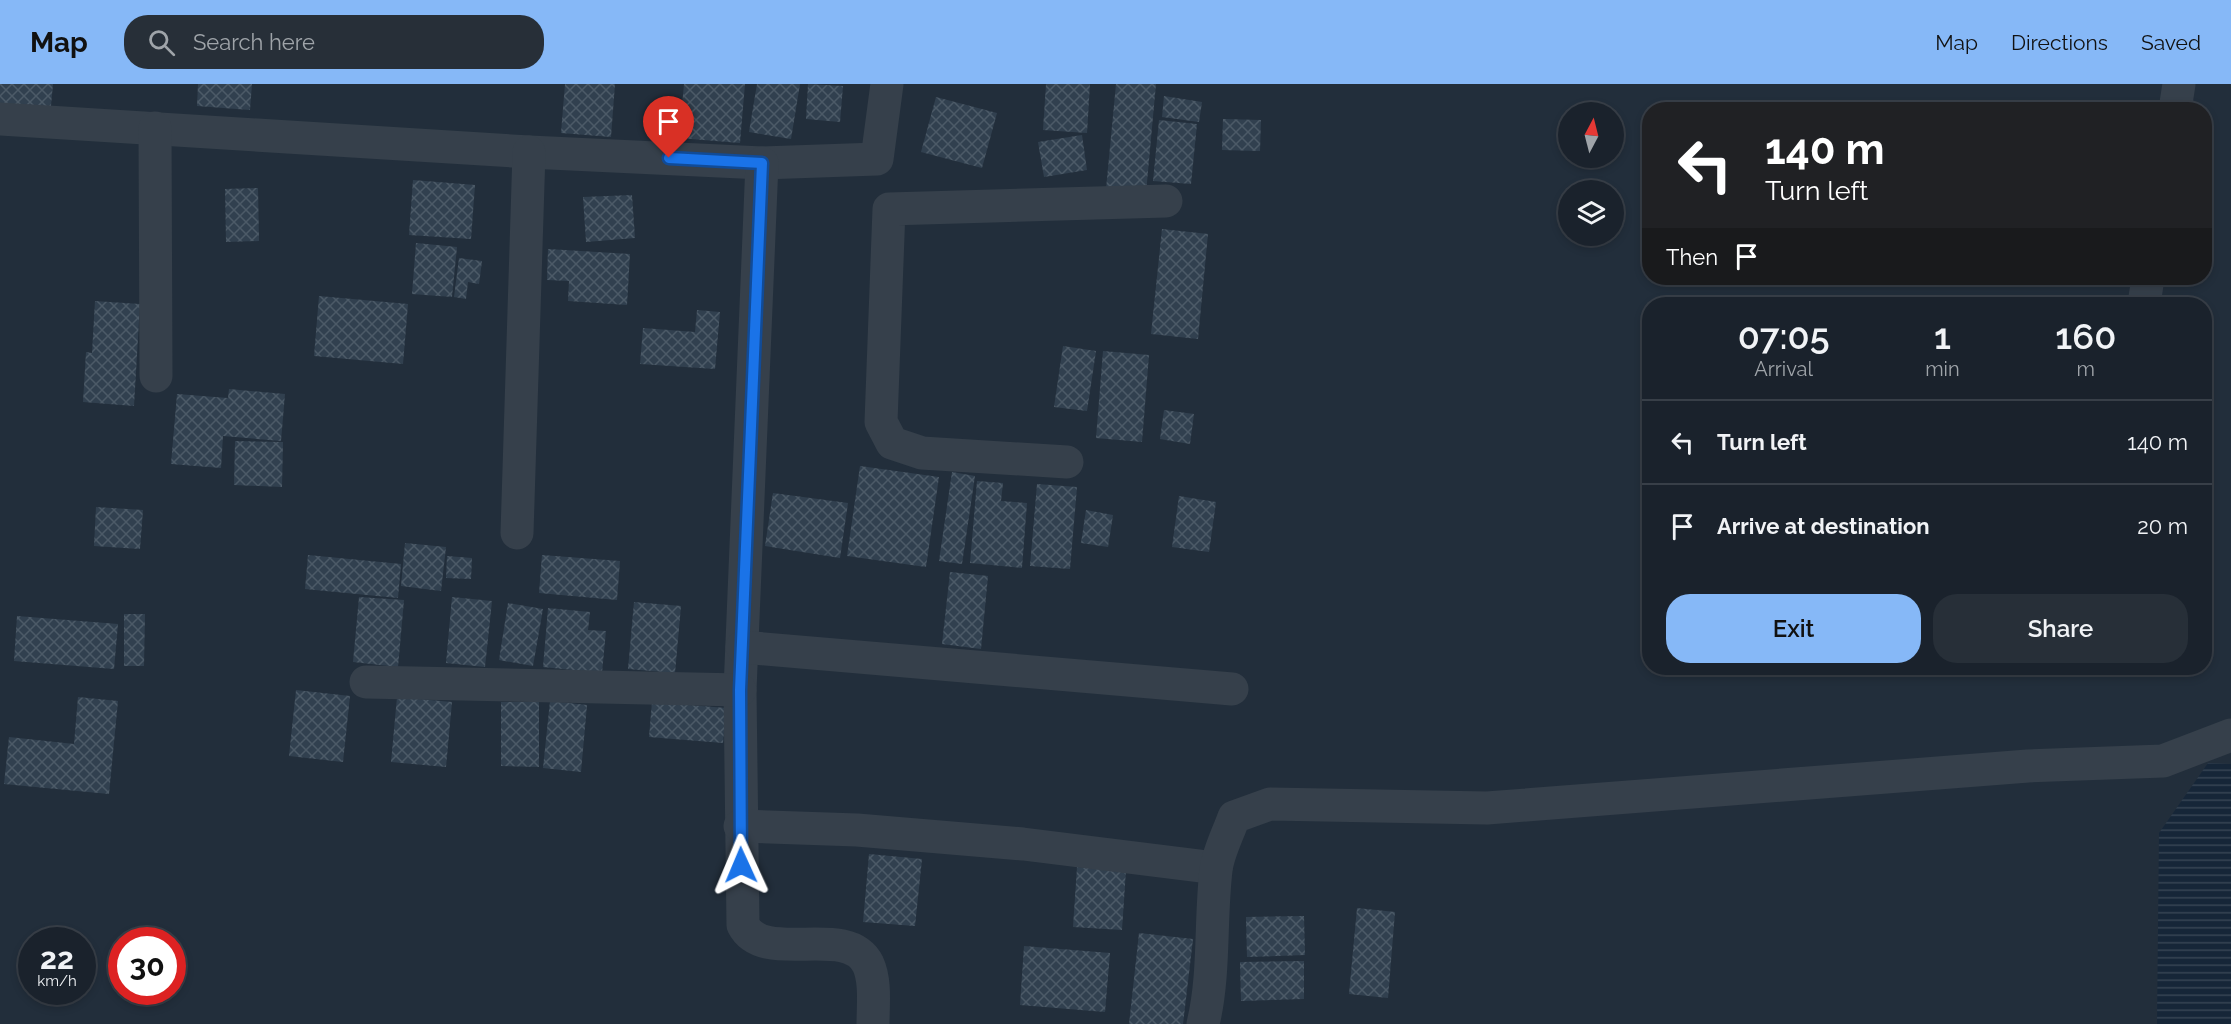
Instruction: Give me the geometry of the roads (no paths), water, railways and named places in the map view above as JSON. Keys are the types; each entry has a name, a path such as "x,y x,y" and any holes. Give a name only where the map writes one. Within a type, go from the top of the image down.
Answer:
{"street":[{"path":"887,84 877,159 889,209 881,422 892,443 922,453 1067,462"},
{"path":"2176,102 2179,84"},
{"path":"0,119 528,152 762,163 877,159"},
{"path":"155,128 156,376"},
{"path":"517,533 528,152"},
{"path":"762,163 740,690 742,925 747,934 758,940 772,943 840,946 856,952 867,963 872,978 873,1024"},
{"path":"889,209 1166,201"},
{"path":"742,647 1232,689"},
{"path":"366,682 740,690"},
{"path":"1203,1024 1209,1000 1216,867 1234,817 1270,804 1487,808 2028,766 2163,761 2231,735"},
{"path":"740,826 857,830 1011,843 1216,867"}],"water":[{"path":"2208,763 2231,764 2231,1024 2157,1024 2159,833"}]}
